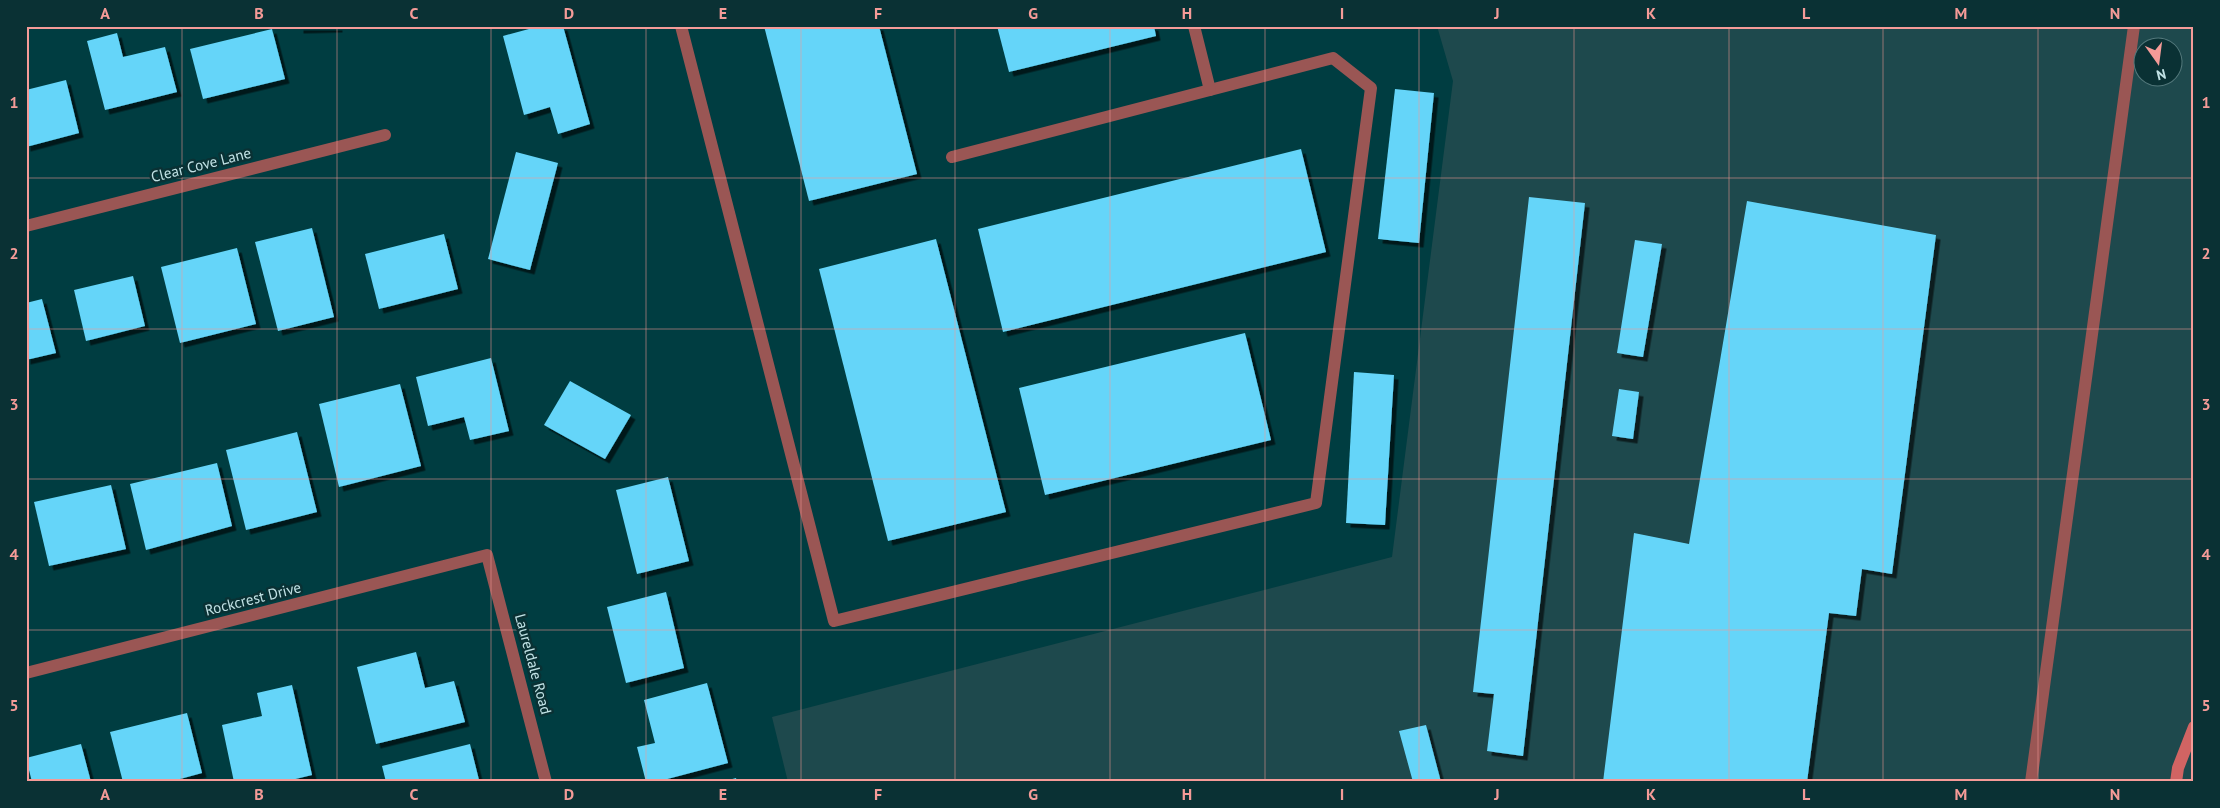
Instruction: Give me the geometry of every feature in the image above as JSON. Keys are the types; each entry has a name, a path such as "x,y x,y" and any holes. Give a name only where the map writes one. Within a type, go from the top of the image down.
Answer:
{"street":[{"path":"681,26 834,621 1316,504 1370,88 1333,58 952,157"},
{"path":"1194,26 1210,90"},
{"path":"2031,782 2134,26"},
{"name":"Clear Cove Lane","path":"26,226 384,135"},
{"name":"Rockcrest Drive","path":"26,673 487,555"},
{"name":"Laureldale Road","path":"487,555 546,782"},
{"path":"2176,782 2178,768 2194,727"}],"shaded area":[{"path":"1437,26 2194,26 2194,782 788,782 772,717 1392,557 1453,81"}],"building":[{"path":"299,26 338,26 338,28 299,29"},
{"path":"540,26 563,26 590,124 558,134 550,107 524,115 503,36"},
{"path":"764,26 879,26 917,174 809,201"},
{"path":"997,26 1154,26 1156,36 1009,72"},
{"path":"272,29 285,79 203,99 190,49"},
{"path":"117,33 123,57 165,47 177,92 105,110 87,41"},
{"path":"66,80 79,133 26,147 26,90"},
{"path":"1395,89 1434,93 1419,243 1378,239"},
{"path":"1301,149 1326,252 1003,332 978,229"},
{"path":"516,152 558,163 530,270 488,259"},
{"path":"1529,197 1585,203 1523,756 1487,751 1494,694 1473,692"},
{"path":"1747,201 1936,235 1892,574 1862,569 1856,616 1829,613 1807,782 1603,782 1634,533 1689,544"},
{"path":"312,228 334,317 278,331 255,242"},
{"path":"444,234 458,289 379,309 365,254"},
{"path":"936,239 1006,512 888,541 819,269"},
{"path":"1635,240 1662,244 1643,357 1617,353"},
{"path":"237,248 256,324 180,343 161,267"},
{"path":"133,276 145,326 86,341 74,290"},
{"path":"42,299 56,353 26,360 26,303"},
{"path":"1245,333 1271,440 1045,495 1019,388"},
{"path":"491,358 509,431 470,440 464,417 428,426 416,377"},
{"path":"1354,372 1394,375 1385,525 1346,523"},
{"path":"570,381 631,415 605,459 544,425"},
{"path":"400,384 421,466 339,487 319,404"},
{"path":"1619,389 1639,392 1633,439 1612,436"},
{"path":"297,432 317,512 246,530 226,450"},
{"path":"217,463 232,526 146,550 130,484"},
{"path":"668,477 689,561 637,574 616,490"},
{"path":"111,485 126,549 49,566 34,502"},
{"path":"666,592 684,668 626,683 607,607"},
{"path":"416,652 425,688 454,681 465,722 376,744 357,667"},
{"path":"707,683 728,763 656,782 646,782 637,747 655,743 644,700"},
{"path":"292,685 312,775 283,782 234,782 222,725 262,716 257,693"},
{"path":"187,713 202,773 169,782 123,782 110,732"},
{"path":"1426,725 1441,782 1413,782 1399,731"},
{"path":"81,744 91,782 32,782 26,758"},
{"path":"470,744 479,780 386,782 382,766"},
{"path":"736,778 737,782 725,782 725,781"}]}
